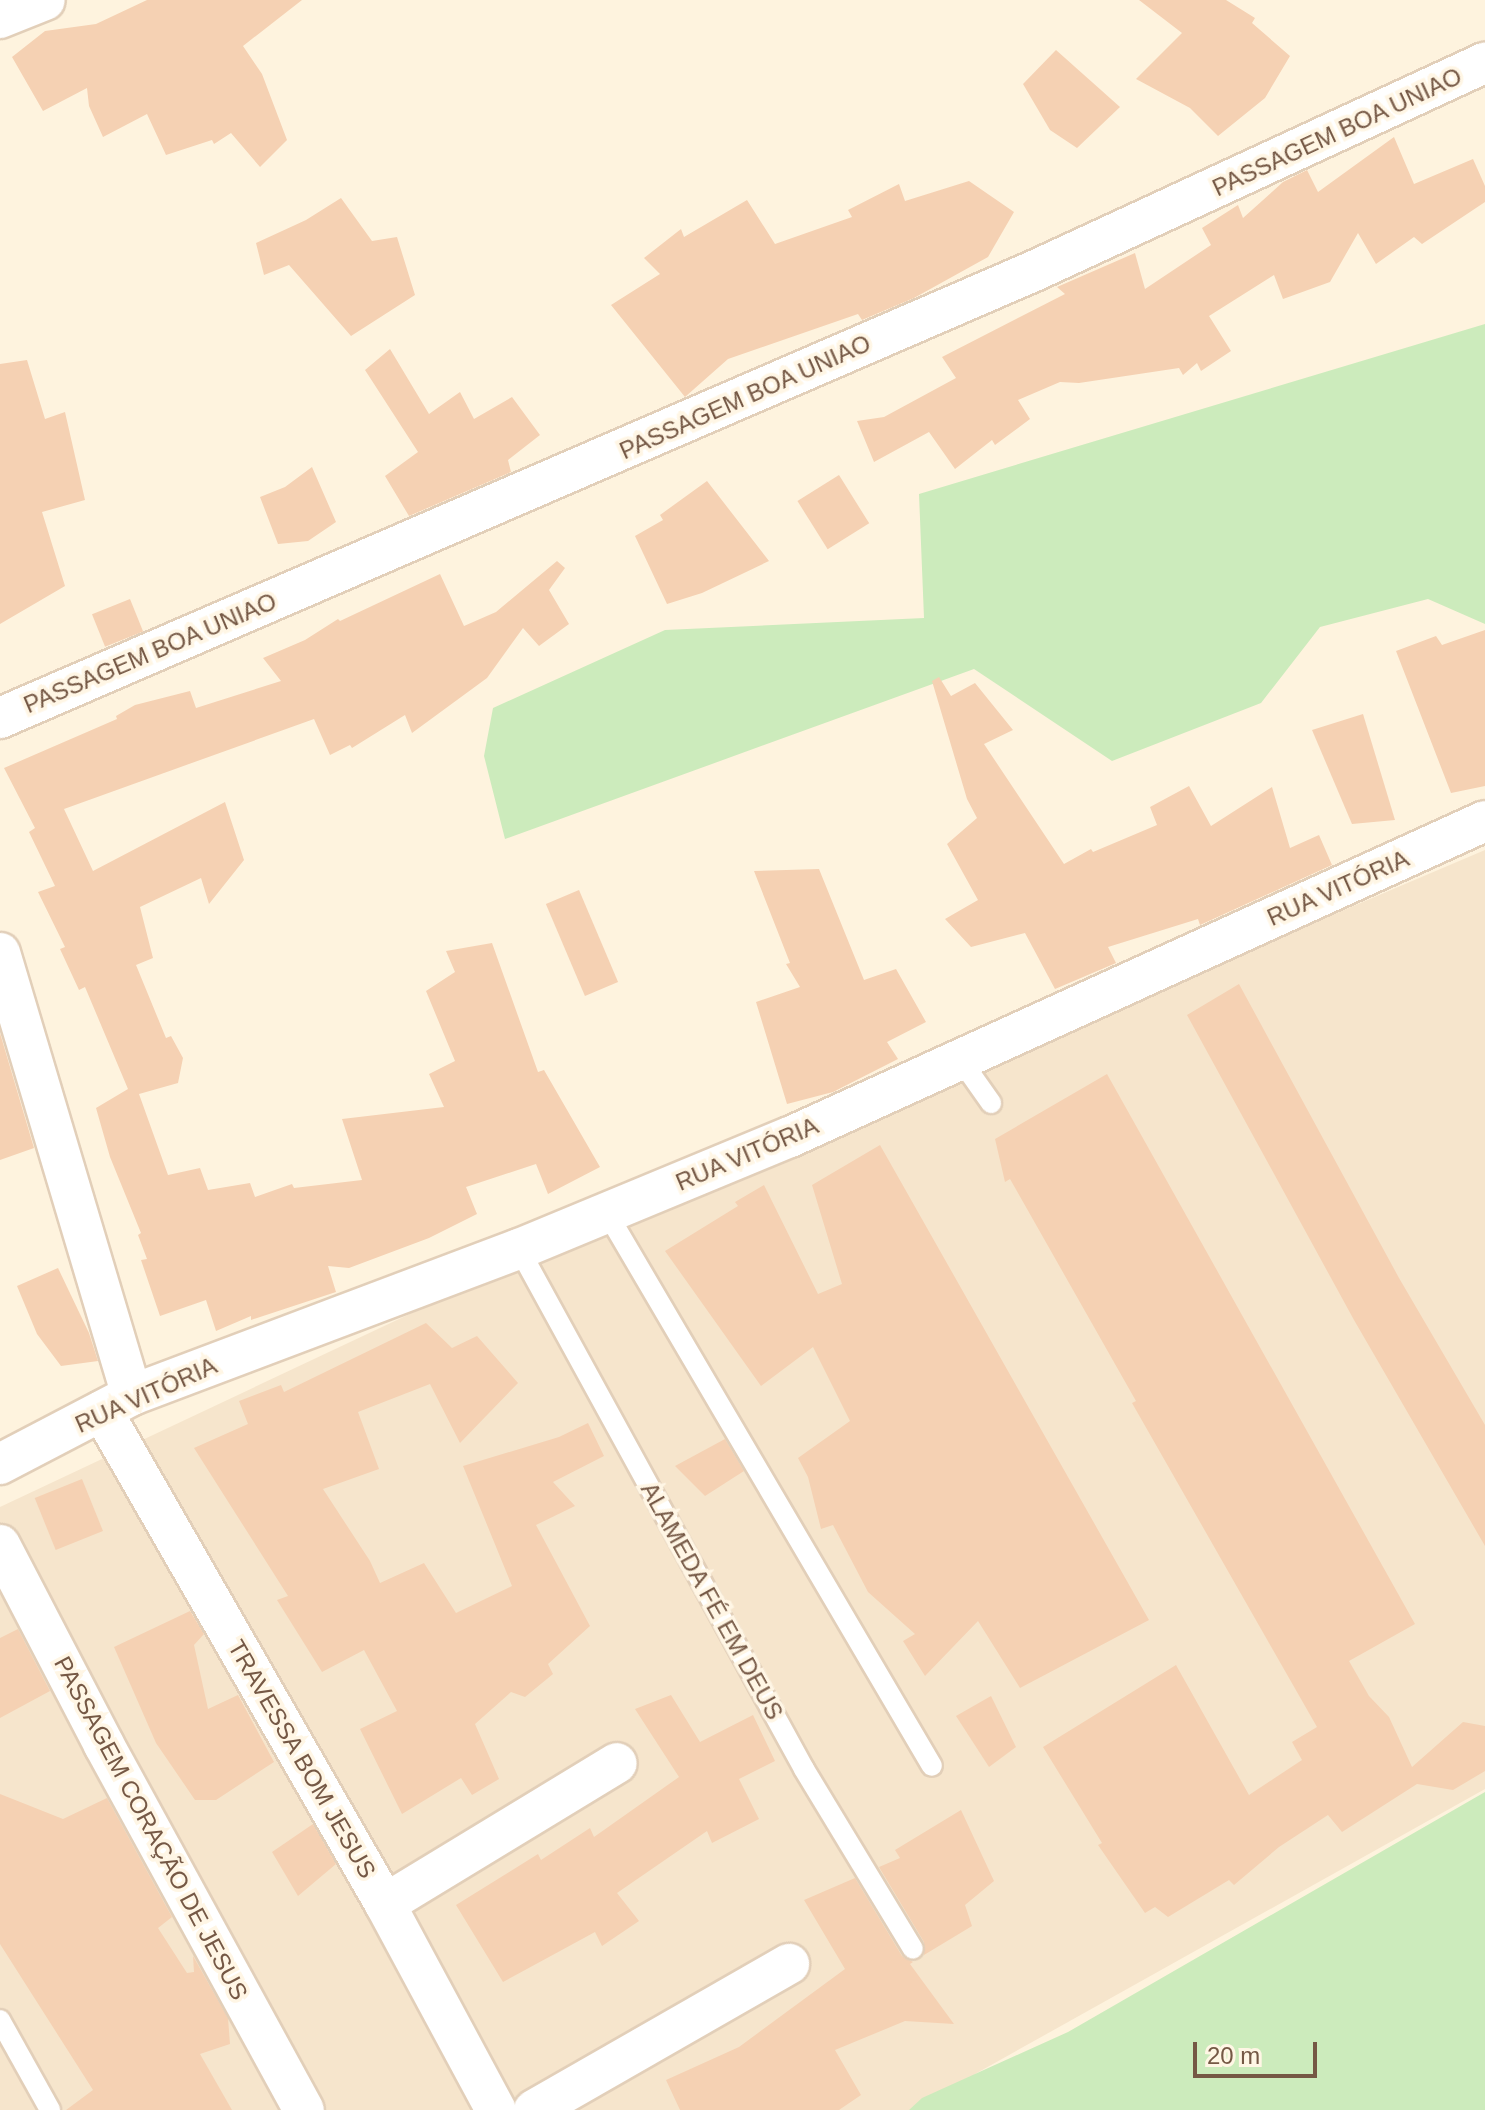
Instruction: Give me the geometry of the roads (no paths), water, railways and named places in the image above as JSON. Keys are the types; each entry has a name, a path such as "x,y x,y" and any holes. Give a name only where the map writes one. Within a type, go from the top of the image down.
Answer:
{"street":[{"path":"0,18 45,0"},
{"name":"PASSAGEM BOA UNIAO","path":"0,718 1034,271 1485,63"},
{"name":"RUA VITÓRIA","path":"0,1464 117,1403 519,1249 790,1137 1485,821"},
{"name":"TRAVESSA BOM JESUS","path":"0,953 117,1403 496,2110"},
{"name":"PASSAGEM CORAÇÃO DE JESUS","path":"0,1545 104,1745 304,2110"},
{"path":"385,1904 617,1763"},
{"path":"534,2110 789,1964"}],"lane":[{"path":"960,1059 991,1103"},
{"path":"607,1213 932,1766"},
{"name":"ALAMEDA FÉ EM DEUS","path":"519,1249 804,1769 913,1949"},
{"path":"0,2020 50,2110"}]}
